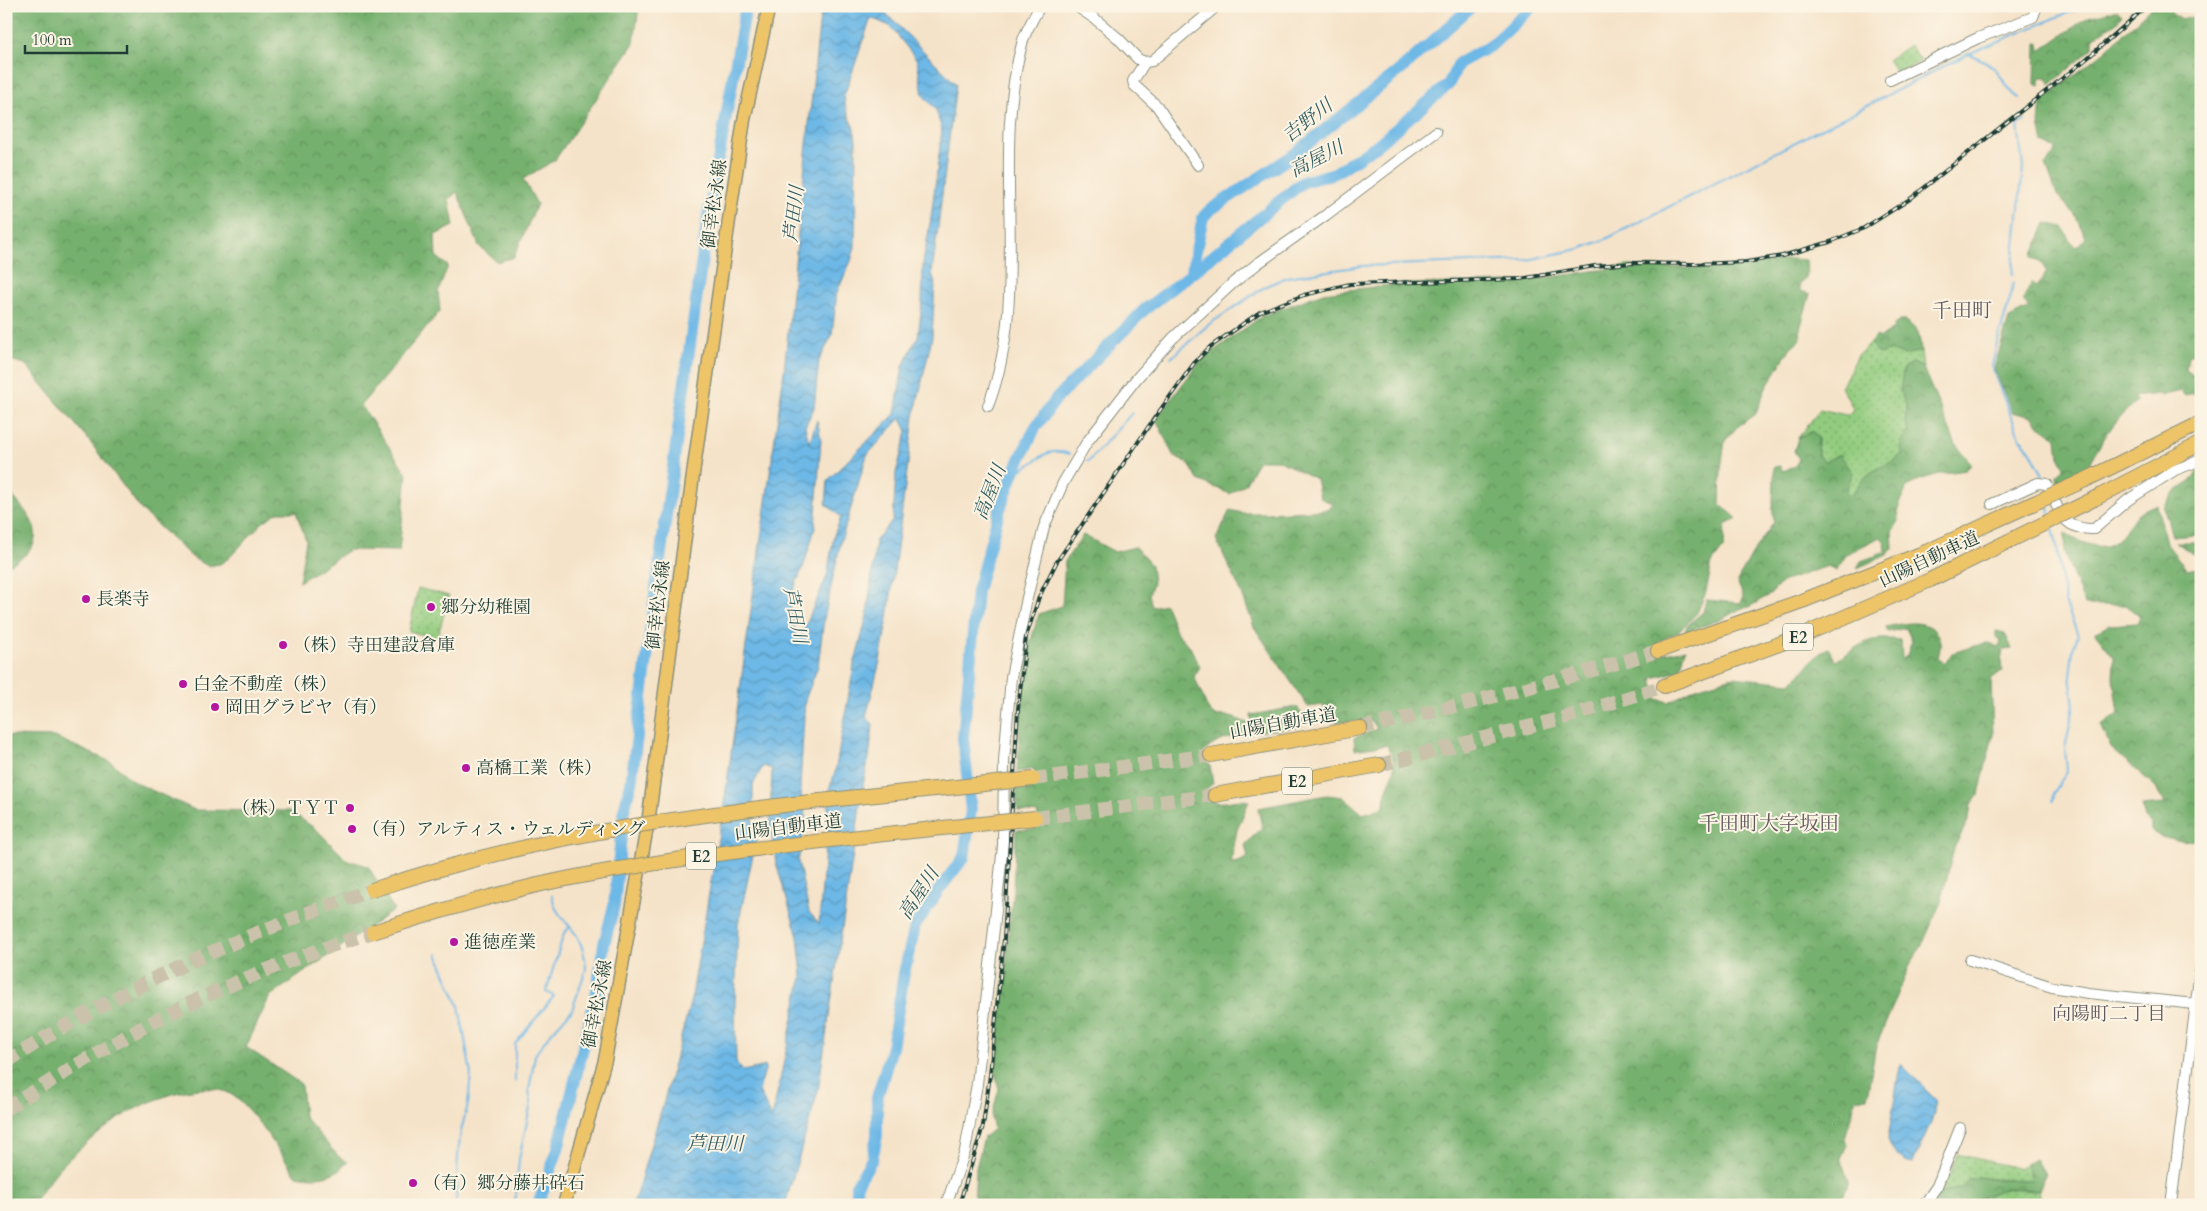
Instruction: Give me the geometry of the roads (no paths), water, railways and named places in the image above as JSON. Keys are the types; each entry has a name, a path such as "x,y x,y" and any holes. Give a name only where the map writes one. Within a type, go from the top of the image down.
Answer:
{"highway":[{"name":"山陽自動車道","path":"1658,651 1802,601 1926,552 2085,480 2201,423"},
{"name":"山陽自動車道","path":"1664,686 1800,636 1930,580 2094,499 2201,443"},
{"name":"山陽自動車道","path":"1211,755 1360,728"},
{"name":"E2","path":"1215,795 1379,765"},
{"name":"山陽自動車道","path":"372,890 504,852 618,829 786,806 1033,779"},
{"name":"山陽自動車道","path":"373,932 508,892 648,864 754,849 1035,818"}],"main road":[{"name":"御幸松永線","path":"564,1205 604,1060 649,816 694,467 732,199 744,120 769,6"}],"street":[{"path":"988,406 1000,361 1007,320 1010,122 1024,39 1040,6"},
{"path":"1076,6 1094,18 1138,59 1144,62 1152,61 1217,6"},
{"path":"1890,80 1978,38 2033,17 2037,6"},
{"path":"1144,62 1133,81 1134,85 1156,106 1198,166"},
{"path":"946,1205 965,1151 977,1084 1003,846 1004,761 1011,677 1044,527 1063,484 1087,442 1173,338 1251,269 1436,132"},
{"path":"1992,504 2038,484 2047,484 2067,522 2077,529 2094,529 2128,500 2175,470 2201,460"},
{"path":"1970,960 2052,987 2088,993 2195,1004"},
{"path":"2171,1205 2201,962"},
{"path":"1924,1205 1937,1186 1960,1128"}],"water":[{"name":"芦田川","path":"823,6 879,6 956,84 932,274 935,283 932,337 914,417 888,618 880,661 866,717 873,724 869,758 864,780 818,1091 785,1205 633,1205 664,1101 692,996 725,797 784,372 819,25","holes":["871,18 890,26 917,60 923,95 936,110 942,130 931,218 923,263 922,304 918,336 903,366 895,414 828,480 826,504 841,517 834,535 827,576 800,638 796,636 789,600 804,565 815,528 821,439 817,420 809,443 805,426 814,408 819,361 832,335 837,292 855,247 856,141 844,96","901,418 907,431 896,473 893,520 876,540 867,616 854,665 835,773 830,786 819,924 809,912 798,861 806,822 800,787 805,700 818,666 824,619 841,541 867,455","763,766 772,769 770,823 776,863 798,937 802,975 772,1118 759,1091 766,1066 743,1071 736,1062 735,1002 738,925 756,841 753,824 753,785"]},
{"path":"1900,1065 1937,1100 1934,1115 1913,1163 1897,1155 1888,1139"}],"waterway":[{"path":"623,814 631,783 655,595 708,216 746,6"},
{"name":"吉野川","path":"1191,274 1203,217 1210,210 1292,156 1404,67 1472,6"},
{"name":"高屋川","path":"857,1205 856,1186 872,1159 877,1136 877,1098 892,1047 904,973 915,926 964,857 971,810 963,738 977,591 999,512 1014,472 1035,428 1056,399 1144,310 1303,182 1335,173 1377,145 1448,85 1459,63 1492,45 1533,6"},
{"path":"1171,358 1208,325 1266,286 1287,277 1362,266 1527,260 1579,249 1604,240 1968,54 2084,6"},
{"path":"1968,54 1983,60 1993,67 2006,85 2019,98"},
{"path":"2012,275 2023,167 2018,126 2025,120"},
{"path":"2013,283 1992,369 2020,438 2030,450 2043,475"},
{"path":"1087,461 1132,413"},
{"path":"1014,472 1023,469 1040,457 1052,452 1070,454"},
{"path":"2048,503 2050,513"},
{"path":"2052,525 2065,602 2078,635 2073,649 2070,676 2074,706 2065,748 2067,771 2054,793 2053,800"},
{"path":"538,1205 558,1149 597,991 604,944 614,906 621,836"},
{"path":"515,1205 519,1159 531,1103 529,1090 535,1055 546,1039 572,1010 586,969 581,944 557,911 552,895"},
{"path":"515,1081 515,1044 554,996 546,992 564,933 570,927"},
{"path":"437,954 459,1006 471,1074 468,1104 461,1131 458,1154 456,1201"}],"tunnel":[{"path":"1360,728 1510,692 1658,651"},
{"path":"1379,765 1567,717 1664,686"},
{"path":"1033,779 1211,755"},
{"path":"1035,818 1215,795"},
{"path":"6,1062 50,1035 139,986 276,925 372,890"},
{"path":"6,1109 141,1028 197,1000 280,965 373,932"}],"railway":[{"path":"959,1205 983,1126 990,1075 1004,939 1018,709 1026,637 1039,597 1056,563 1153,420 1195,362 1210,347 1260,312 1304,295 1350,284 1520,279 1595,266 1633,263 1693,264 1747,262 1782,256 1830,242 1864,228 1910,199 2084,61 2147,6"}],"place":[{"name":"長楽寺","path":"86,599"},
{"name":"郷分幼稚園","path":"431,607"},
{"name":"（株）寺田建設倉庫","path":"283,645"},
{"name":"白金不動産（株）","path":"183,684"},
{"name":"岡田グラビヤ（有）","path":"215,707"},
{"name":"高橋工業（株）","path":"466,768"},
{"name":"（株）ＴＹＴ","path":"350,808"},
{"name":"（有）アルティス・ウェルディング","path":"352,829"},
{"name":"進徳産業","path":"454,942"},
{"name":"（有）郷分藤井砕石","path":"413,1183"}],"district":[{"name":"千田町","path":"1962,310"},
{"name":"千田町大字坂田","path":"1769,823"},
{"name":"向陽町二丁目","path":"2109,1013"}]}
